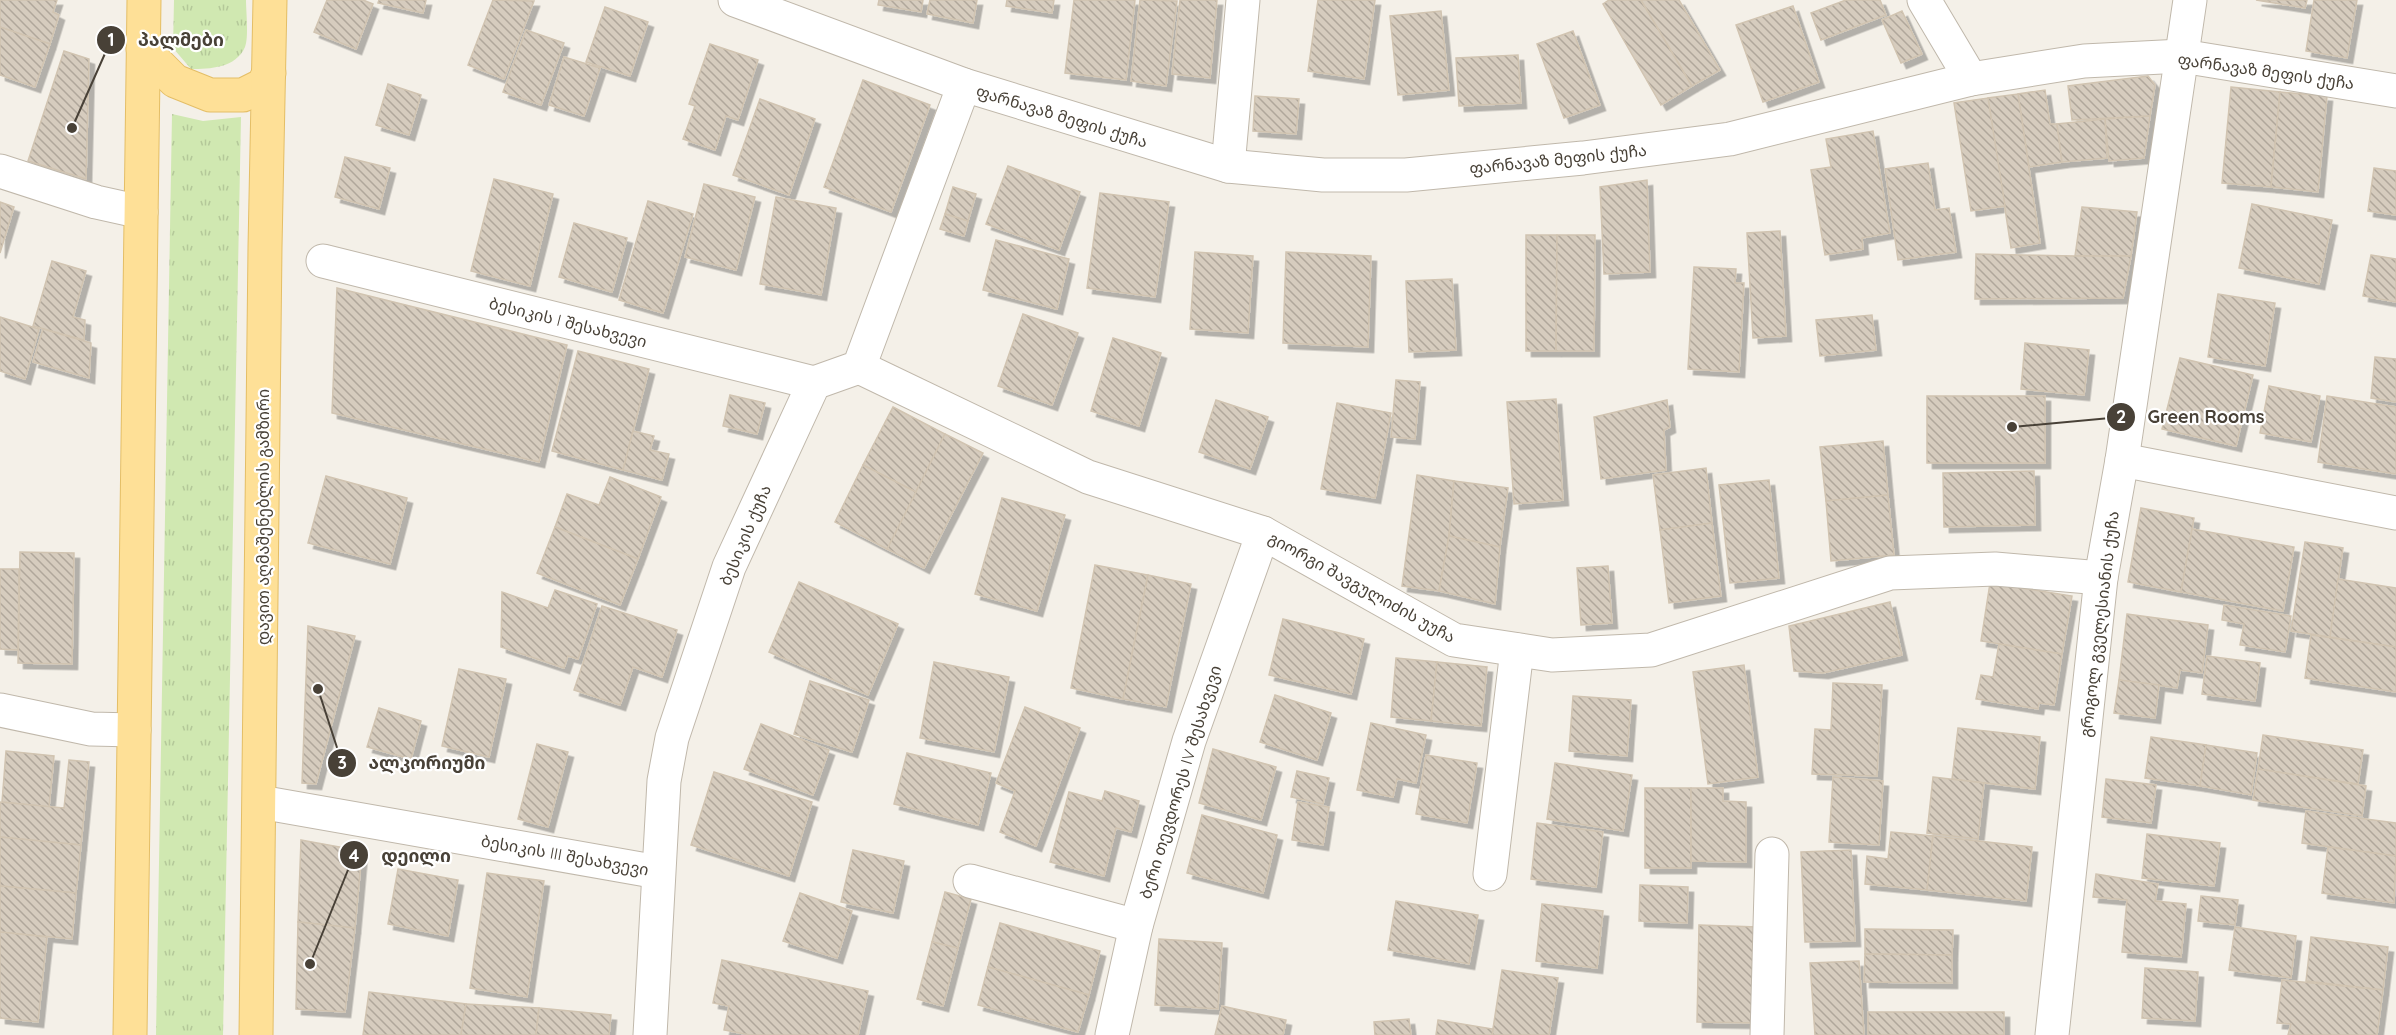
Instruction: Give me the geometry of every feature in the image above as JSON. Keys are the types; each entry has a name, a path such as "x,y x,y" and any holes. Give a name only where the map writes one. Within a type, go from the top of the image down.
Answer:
{"main road":[{"path":"130,1035 144,0"},
{"name":"დავით აღმაშენებლის გამზირი","path":"256,1035 264,259 270,0"},
{"path":"143,49 175,81 210,94 243,95 263,85 269,73"}],"street":[{"name":"ფარნავაზ მეფის ქუჩა","path":"735,0 778,8 964,86 1228,166 1323,175 1406,175 1582,158 1730,138 1971,79 2084,61 2182,56 2396,91"},
{"path":"1228,166 1242,0"},
{"path":"1924,0 1971,79"},
{"name":"გრიგოლ გველესიანის ქუჩა","path":"2052,1035 2101,578 2122,460 2190,0"},
{"path":"814,383 859,367 964,86"},
{"path":"0,171 96,202 141,212"},
{"name":"ბესიკის I შესახვევი","path":"323,261 814,383"},
{"name":"გიორგი შავგულიძის უუჩა","path":"859,367 1088,477 1263,533 1454,640 1552,655 1651,650 1890,573 1995,569 2101,578"},
{"name":"ბესიკის ქუჩა","path":"650,1035 664,782 676,727 729,567 814,383"},
{"path":"2122,460 2396,513"},
{"name":"ბერი თევდორეს IV შესახვევი","path":"1112,1035 1136,926 1190,741 1263,533"},
{"path":"1490,874 1517,650"},
{"path":"0,710 91,729 134,730"},
{"name":"ბესიკის III შესახვევი","path":"260,802 658,872"},
{"path":"1767,1035 1772,854"},
{"path":"970,881 1136,926"}],"green space":[{"path":"174,0 246,0 247,37 241,54 222,66 191,69 173,48"},
{"path":"172,114 203,121 241,117 223,1035 156,1035"}],"building":[{"path":"0,0 57,0 53,12 59,15 50,44 0,27"},
{"path":"327,0 363,0 373,4 356,49 314,32"},
{"path":"379,0 426,0 423,13 378,3"},
{"path":"493,0 534,1 504,79 468,65"},
{"path":"879,0 923,0 921,12 878,5"},
{"path":"930,0 977,0 973,23 927,14"},
{"path":"1007,0 1054,0 1052,13 1006,6"},
{"path":"1074,0 1135,0 1126,80 1065,73"},
{"path":"1140,0 1177,1 1166,86 1131,81"},
{"path":"1180,0 1217,0 1210,78 1172,74"},
{"path":"1318,0 1375,0 1364,79 1308,71"},
{"path":"1609,0 1641,0 1692,86 1661,105 1603,4"},
{"path":"1641,0 1679,0 1720,70 1692,86"},
{"path":"1846,0 1880,0 1886,15 1821,40 1811,13"},
{"path":"2256,0 2307,0 2305,8"},
{"path":"2314,0 2357,0 2347,58 2306,51"},
{"path":"1793,6 1819,82 1763,102 1736,25"},
{"path":"605,7 648,22 630,76 586,62"},
{"path":"1441,11 1449,90 1398,95 1390,16"},
{"path":"1902,11 1922,54 1901,63 1882,20"},
{"path":"0,27 50,44 35,87 0,75"},
{"path":"526,30 564,43 541,105 503,92"},
{"path":"1573,31 1600,105 1564,118 1537,44"},
{"path":"710,44 758,60 738,120 726,116 715,150 683,139 695,106 689,104"},
{"path":"64,51 89,59 86,179 28,161"},
{"path":"1518,55 1521,103 1459,106 1456,58"},
{"path":"564,57 600,68 584,116 549,105"},
{"path":"2148,76 2155,85 2150,116 2072,120 2068,86"},
{"path":"863,80 930,105 891,212 824,187"},
{"path":"388,84 421,95 409,135 376,125"},
{"path":"2231,87 2280,92 2271,187 2222,183"},
{"path":"2045,90 2050,124 2057,124 2062,162 2029,167 2018,94"},
{"path":"2280,92 2327,96 2318,192 2271,187"},
{"path":"2018,94 2040,243 2011,248 1988,98"},
{"path":"1255,96 1299,99 1296,134 1253,131"},
{"path":"1988,98 2005,206 1971,211 1954,103"},
{"path":"760,99 815,119 789,195 733,175"},
{"path":"2150,116 2144,158 2109,161 2105,119"},
{"path":"2105,119 2107,158 2062,162 2057,124"},
{"path":"1873,131 1890,233 1862,238 1863,249 1825,255 1811,170 1831,167 1826,139"},
{"path":"345,157 390,168 379,209 335,197"},
{"path":"1928,163 1935,210 1949,208 1956,252 1898,260 1885,169"},
{"path":"1008,166 1080,192 1059,250 986,224"},
{"path":"2374,168 2396,171 2396,215 2368,211"},
{"path":"494,179 553,194 530,286 471,271"},
{"path":"1647,180 1650,272 1604,274 1600,187"},
{"path":"704,184 755,197 736,270 685,257"},
{"path":"953,187 976,194 968,221 945,214"},
{"path":"1100,193 1169,202 1155,297 1087,288"},
{"path":"776,197 836,208 821,295 760,284"},
{"path":"648,201 693,214 663,313 619,300"},
{"path":"0,202 14,207 0,253"},
{"path":"2252,204 2332,220 2319,284 2239,268"},
{"path":"2082,207 2137,212 2131,256 2075,256"},
{"path":"945,214 968,221 964,236 940,229"},
{"path":"574,223 627,238 612,292 559,277"},
{"path":"1780,231 1786,336 1753,338 1747,233"},
{"path":"1526,235 1557,235 1556,351 1526,351"},
{"path":"1557,235 1595,235 1594,351 1556,351"},
{"path":"996,240 1069,259 1057,309 983,290"},
{"path":"1195,252 1253,256 1248,333 1190,329"},
{"path":"1286,252 1371,256 1368,347 1283,343"},
{"path":"1976,254 2131,256 2123,298 1975,299"},
{"path":"2371,255 2396,259 2396,302 2363,296"},
{"path":"52,261 86,271 73,317 85,320 84,340 33,326"},
{"path":"1694,267 1736,269 1735,283 1744,283 1739,372 1688,369"},
{"path":"1452,279 1456,350 1409,352 1406,281"},
{"path":"337,288 567,345 539,462 332,413"},
{"path":"2218,294 2275,303 2265,366 2208,357"},
{"path":"1023,314 1078,333 1052,405 998,386"},
{"path":"1872,315 1876,350 1820,356 1816,320"},
{"path":"0,317 39,329 25,379 0,371"},
{"path":"43,329 91,343 89,378 33,362"},
{"path":"1113,338 1161,353 1139,426 1091,411"},
{"path":"2025,343 2089,350 2084,395 2021,389"},
{"path":"578,351 649,369 623,470 552,451"},
{"path":"2375,357 2396,359 2396,402 2371,398"},
{"path":"2180,358 2253,375 2236,446 2162,429"},
{"path":"1396,380 1420,382 1415,439 1391,437"},
{"path":"2269,386 2320,396 2311,442 2260,433"},
{"path":"730,395 765,403 757,434 723,426"},
{"path":"1927,396 2045,396 2045,463 1927,463"},
{"path":"2327,396 2396,407 2396,474 2318,462"},
{"path":"1556,399 1563,500 1514,504 1507,402"},
{"path":"1216,400 1268,417 1250,469 1199,452"},
{"path":"1667,400 1670,427 1664,430 1666,470 1601,479 1594,417"},
{"path":"1337,403 1391,413 1375,498 1321,489"},
{"path":"893,407 945,434 916,492 863,465"},
{"path":"633,431 654,436 650,450 669,454 662,480 623,470"},
{"path":"945,434 983,453 924,568 887,549"},
{"path":"1883,441 1888,495 1826,501 1820,447"},
{"path":"863,465 916,492 887,549 835,522"},
{"path":"1706,468 1712,523 1660,530 1653,475"},
{"path":"2034,471 2035,525 1944,527 1943,473"},
{"path":"1417,475 1454,481 1449,536 1439,591 1402,586"},
{"path":"326,476 407,498 390,564 308,543"},
{"path":"610,477 661,497 638,559 555,527 567,494 599,505"},
{"path":"1769,480 1779,578 1730,583 1719,485"},
{"path":"1454,481 1508,488 1500,547 1449,536"},
{"path":"1888,495 1894,555 1831,561 1826,501"},
{"path":"1002,498 1065,515 1037,611 975,594"},
{"path":"2141,508 2194,518 2181,592 2128,582"},
{"path":"1712,523 1721,596 1669,603 1660,530"},
{"path":"555,527 638,559 620,605 537,573"},
{"path":"2192,529 2294,547 2283,611 2181,592"},
{"path":"1449,536 1500,547 1495,604 1439,591"},
{"path":"2305,542 2343,548 2330,637 2291,631"},
{"path":"20,552 74,553 72,664 18,663"},
{"path":"1095,565 1148,575 1123,699 1071,688"},
{"path":"1608,566 1612,623 1581,625 1577,568"},
{"path":"0,569 19,569 18,650 0,649"},
{"path":"1148,575 1191,584 1166,707 1123,699"},
{"path":"2338,579 2396,588 2396,647 2330,637"},
{"path":"799,582 898,624 868,695 769,652"},
{"path":"1990,583 2072,596 2062,654 1981,641"},
{"path":"555,590 597,604 578,659 568,656 564,668 501,647 502,592 548,608"},
{"path":"1890,602 1902,655 1823,673 1794,671 1789,626"},
{"path":"2224,605 2291,616 2285,652 2240,645 2244,624 2222,620"},
{"path":"602,606 677,630 662,677 633,667 620,705 574,690"},
{"path":"2127,614 2208,625 2202,673 2180,670 2177,688 2119,680"},
{"path":"1283,619 1364,639 1351,694 1269,675"},
{"path":"308,626 355,636 316,784 302,783"},
{"path":"2311,635 2396,647 2396,692 2305,678"},
{"path":"1999,644 2062,654 2054,705 2039,703 2038,709 1976,699 1981,675 1993,677"},
{"path":"2207,656 2260,663 2255,701 2202,694"},
{"path":"1396,658 1437,662 1431,721 1391,717"},
{"path":"934,662 1009,677 994,752 920,738"},
{"path":"1437,662 1487,667 1481,726 1431,721"},
{"path":"1744,665 1758,777 1708,784 1693,672"},
{"path":"459,669 506,679 489,757 442,746"},
{"path":"2119,680 2159,685 2155,718 2114,713"},
{"path":"810,681 869,700 852,752 794,734"},
{"path":"1833,683 1882,685 1877,776 1812,774 1815,729 1831,730"},
{"path":"1275,695 1331,713 1317,760 1260,742"},
{"path":"1573,696 1631,700 1627,756 1569,751"},
{"path":"1025,707 1080,728 1036,846 1000,832 1015,791 996,783"},
{"path":"379,708 421,721 411,759 367,747"},
{"path":"1371,723 1426,735 1416,783 1397,779 1393,797 1357,790"},
{"path":"761,724 829,750 813,795 744,769"},
{"path":"1958,728 2040,737 2035,789 1952,779"},
{"path":"2263,735 2363,750 2358,784 2258,769"},
{"path":"2151,737 2206,745 2200,786 2145,778"},
{"path":"537,744 568,752 548,827 518,819"},
{"path":"2206,745 2257,753 2251,795 2200,786"},
{"path":"1213,749 1276,767 1261,820 1199,803"},
{"path":"6,751 54,756 49,807 2,802"},
{"path":"907,753 991,773 978,825 894,804"},
{"path":"1426,755 1477,763 1467,823 1416,814"},
{"path":"69,760 89,762 81,845 0,837 0,802 64,808"},
{"path":"1555,763 1632,775 1623,831 1547,819"},
{"path":"2258,769 2366,786 2362,816 2253,800"},
{"path":"1297,771 1329,778 1323,804 1291,797"},
{"path":"714,772 812,802 789,876 691,845"},
{"path":"1833,777 1883,781 1879,845 1829,842"},
{"path":"1933,777 1984,783 1978,839 1927,833"},
{"path":"2106,779 2156,785 2151,823 2102,817"},
{"path":"1645,788 1691,788 1691,868 1645,868"},
{"path":"1691,788 1723,788 1723,801 1746,802 1746,862 1691,861"},
{"path":"1105,791 1139,801 1131,832 1116,828 1104,876 1050,862 1069,792 1102,801"},
{"path":"1298,802 1329,807 1323,845 1292,840"},
{"path":"2306,811 2396,823 2396,856 2302,843"},
{"path":"1202,815 1277,835 1263,893 1187,873"},
{"path":"1537,823 1603,832 1596,887 1531,879"},
{"path":"1891,832 1933,836 1927,890 1865,884 1867,856 1888,859"},
{"path":"2147,834 2220,843 2214,886 2142,878"},
{"path":"1933,836 2032,847 2026,901 1927,890"},
{"path":"0,837 81,845 76,893 0,886"},
{"path":"301,840 362,851 355,928 298,922"},
{"path":"2328,847 2396,856 2394,903 2322,893"},
{"path":"853,850 904,861 893,913 841,902"},
{"path":"1851,850 1855,941 1805,942 1801,852"},
{"path":"398,869 458,880 448,936 388,924"},
{"path":"487,873 544,881 527,997 470,988"},
{"path":"2096,874 2158,884 2155,901 2186,904 2181,957 2122,952 2127,900 2093,897"},
{"path":"1640,885 1688,887 1687,923 1639,921"},
{"path":"0,886 76,893 72,939 0,932"},
{"path":"945,892 971,899 958,948 932,942"},
{"path":"800,893 852,911 837,958 783,941"},
{"path":"2201,896 2238,900 2235,925 2198,921"},
{"path":"1396,901 1478,915 1469,964 1388,950"},
{"path":"1542,904 1603,911 1597,968 1536,961"},
{"path":"298,922 355,928 345,1012 296,1009"},
{"path":"1000,923 1100,951 1089,995 988,967"},
{"path":"1699,925 1758,927 1757,1023 1697,1022"},
{"path":"2235,927 2296,936 2291,978 2229,970"},
{"path":"1865,929 1953,930 1952,955 1865,954"},
{"path":"0,932 47,937 38,1022 0,1018"},
{"path":"2311,937 2388,947 2383,990 2306,981"},
{"path":"1159,939 1222,943 1218,1009 1155,1005"},
{"path":"932,942 958,948 943,1006 917,999"},
{"path":"1865,954 1952,955 1952,983 1864,982"},
{"path":"722,960 868,991 858,1035 750,1035 724,1030 729,1006 713,1003"},
{"path":"1859,961 1864,1035 1815,1035 1810,963"},
{"path":"988,967 1089,995 1078,1032 978,1005"},
{"path":"2145,968 2198,972 2195,1021 2142,1018"},
{"path":"1502,970 1558,978 1549,1035 1492,1035"},
{"path":"2282,980 2383,990 2377,1035 2288,1035 2291,1024 2277,1023"},
{"path":"369,992 466,1004 461,1035 363,1035"},
{"path":"466,1004 539,1008 536,1035 461,1035"},
{"path":"1222,1006 1286,1020 1283,1035 1215,1035"},
{"path":"539,1008 611,1015 609,1035 536,1035"},
{"path":"1868,1012 2004,1012 2004,1035 1868,1035"},
{"path":"1409,1019 1411,1035 1375,1035 1374,1022"},
{"path":"1438,1020 1493,1029 1492,1035 1436,1035"}],"place":[{"name":"პალმები","path":"72,128"},
{"name":"Green Rooms","path":"2012,427"},
{"name":"ალკორიუმი","path":"318,689"},
{"name":"დეილი","path":"310,964"}]}
